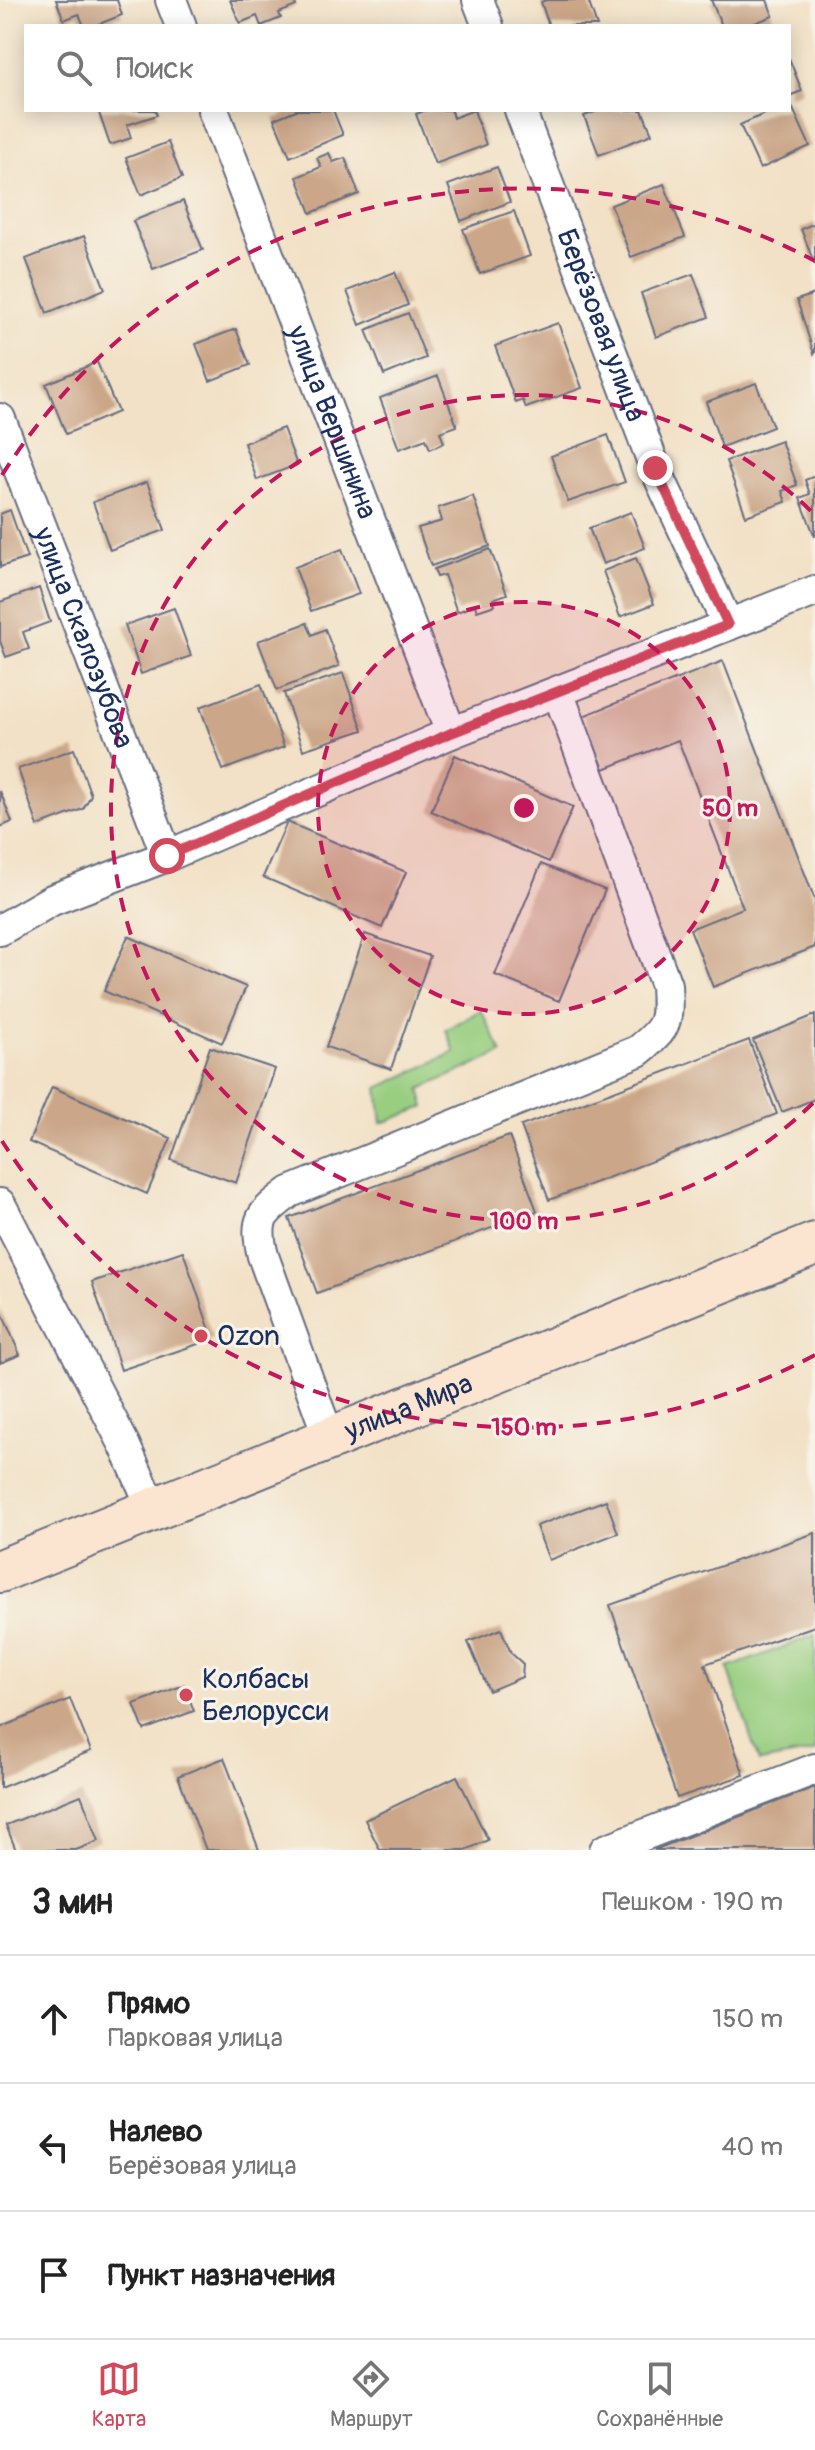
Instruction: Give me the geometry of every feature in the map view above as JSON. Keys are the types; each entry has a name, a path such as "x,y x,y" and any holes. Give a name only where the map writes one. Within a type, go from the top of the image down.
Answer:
{"street":[{"path":"171,0 180,24"},
{"path":"478,0 487,24"},
{"name":"улица Вершинина","path":"214,112 451,733"},
{"name":"Берёзовая улица","path":"521,112 655,468 728,625"},
{"name":"улица Скалозубова","path":"0,419 167,856"},
{"path":"0,930 52,900 167,856 451,733 815,591"},
{"path":"329,1438 263,1256 258,1233 264,1211 290,1192 638,1051 661,1033 668,1012 666,985 558,692"},
{"path":"0,1204 124,1444 153,1509"},
{"name":"улица Мира","path":"0,1571 815,1244"},
{"path":"605,1850 815,1769"}],"green space":[{"path":"481,1010 502,1053 420,1089 425,1107 382,1123 378,1088 455,1052 446,1030"},
{"path":"815,1635 815,1752 759,1762 728,1668"}],"building":[{"path":"56,0 117,0 122,15 99,24 83,24 79,14 64,20"},
{"path":"230,0 294,0 296,6 279,13 281,18 260,24 257,16 240,23"},
{"path":"588,0 596,24 548,24 541,2"},
{"path":"711,0 767,0 773,16 752,24 721,24"},
{"path":"791,63 802,91 791,95"},
{"path":"791,104 810,146 760,169 740,125 769,112 791,112"},
{"path":"99,112 156,112 157,115 127,125 131,138 110,145"},
{"path":"291,112 334,112 343,135 290,157 274,119"},
{"path":"452,112 453,118 475,112 486,145 435,164 416,114"},
{"path":"595,112 643,112 652,134 599,155 584,116"},
{"path":"168,142 182,178 141,195 126,158"},
{"path":"329,153 333,162 345,158 359,194 311,213 297,177 321,167 317,158"},
{"path":"497,167 510,202 461,221 448,185"},
{"path":"664,184 685,237 631,257 611,205"},
{"path":"183,201 203,250 153,269 133,221"},
{"path":"514,211 530,256 480,274 463,229"},
{"path":"815,223 815,265 801,229"},
{"path":"84,236 105,289 47,313 26,259"},
{"path":"395,272 408,305 360,325 347,291"},
{"path":"693,274 709,317 656,337 641,293"},
{"path":"815,294 815,353 814,354 797,300"},
{"path":"408,313 426,358 384,375 366,330"},
{"path":"558,323 582,388 526,408 523,400 516,403 495,346"},
{"path":"236,329 250,365 210,381 196,344"},
{"path":"97,362 118,412 66,434 46,384"},
{"path":"438,376 457,426 440,432 444,443 430,449 426,439 399,449 380,398"},
{"path":"756,383 773,427 722,447 706,402"},
{"path":"283,428 297,465 257,480 244,443"},
{"path":"608,435 625,482 568,502 551,456"},
{"path":"781,441 797,485 782,491 786,502 746,516 726,461"},
{"path":"815,476 815,537 800,498 810,494 805,480"},
{"path":"147,482 165,530 110,550 93,502"},
{"path":"473,496 490,546 431,566 418,528 442,521 438,508"},
{"path":"10,510 27,558 0,567 0,514"},
{"path":"631,512 645,548 603,564 589,528"},
{"path":"342,549 359,594 311,611 295,567"},
{"path":"490,549 507,594 493,599 495,605 477,611 475,605 457,612 444,575 437,577 434,569"},
{"path":"636,558 654,604 620,617 603,571"},
{"path":"39,588 50,622 23,632 29,649 6,657 0,641 0,602"},
{"path":"174,608 191,656 141,674 125,625"},
{"path":"307,623 312,635 325,629 339,666 277,690 258,641"},
{"path":"723,661 815,900 815,947 713,987 690,929 743,908 678,740 604,769 583,716"},
{"path":"343,673 363,730 303,750 284,693"},
{"path":"261,684 284,747 223,770 200,707"},
{"path":"74,749 91,795 83,809 38,826 18,769"},
{"path":"455,755 573,807 549,862 431,811"},
{"path":"0,791 12,822 0,827"},
{"path":"287,822 406,872 382,928 263,877"},
{"path":"541,864 605,890 559,1001 495,975"},
{"path":"365,934 430,956 391,1069 326,1047"},
{"path":"128,936 246,987 222,1043 104,991"},
{"path":"815,1015 815,1099 782,1112 753,1040"},
{"path":"749,1040 777,1114 549,1200 521,1126"},
{"path":"210,1047 275,1069 236,1183 171,1160"},
{"path":"52,1087 171,1138 147,1194 29,1142"},
{"path":"509,1136 537,1211 317,1293 289,1218"},
{"path":"183,1251 213,1339 121,1370 92,1282"},
{"path":"0,1308 20,1355 0,1363"},
{"path":"606,1500 618,1533 549,1560 536,1526"},
{"path":"815,1533 815,1626 705,1664 744,1775 677,1798 610,1605"},
{"path":"501,1629 511,1653 523,1664 522,1677 489,1691 468,1642"},
{"path":"184,1685 194,1711 144,1730 134,1704"},
{"path":"70,1699 91,1751 0,1788 0,1728"},
{"path":"224,1758 259,1850 206,1850 178,1776"},
{"path":"457,1776 488,1840 466,1850 380,1850 365,1820"},
{"path":"815,1787 815,1850 654,1850"},
{"path":"81,1795 99,1841 76,1850 16,1850 6,1825"}],"place":[{"name":"Ozon","path":"201,1336"},
{"name":"Колбасы Белорусси","path":"186,1695"}],"route":[{"path":"167,856 451,733 728,625 655,468"}]}
